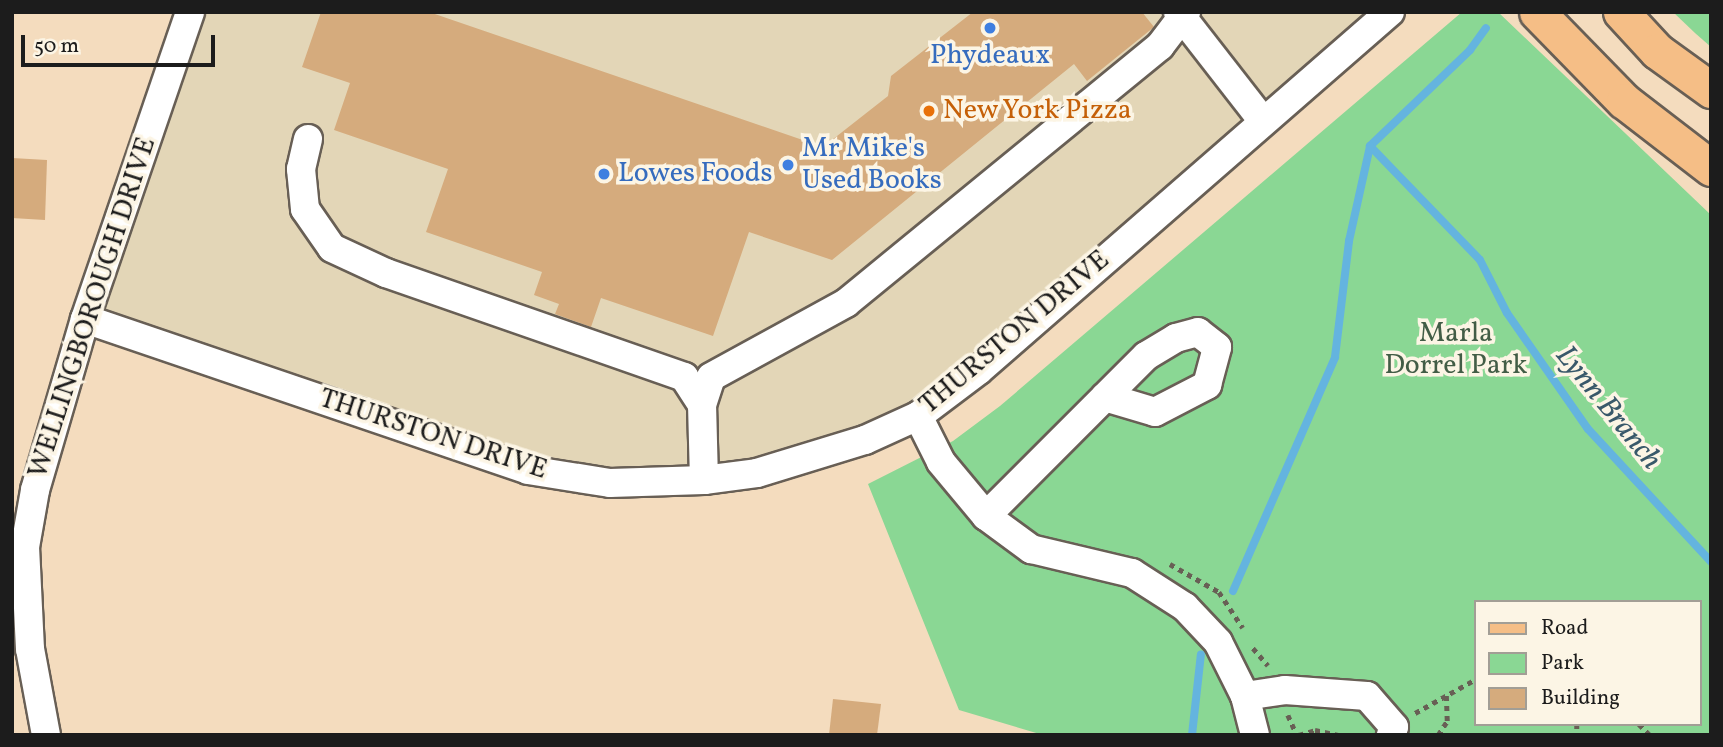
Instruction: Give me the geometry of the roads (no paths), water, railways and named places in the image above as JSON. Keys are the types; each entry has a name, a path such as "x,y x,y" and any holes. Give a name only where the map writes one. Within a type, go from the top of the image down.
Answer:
{"main road":[{"path":"1536,12 1624,101 1711,168"},
{"path":"1621,12 1657,51 1711,90"}],"street":[{"name":"WELLINGBOROUGH DRIVE","path":"46,735 30,649 19,546 49,431 190,12"},
{"name":"THURSTON DRIVE","path":"85,319 528,470 610,483 704,480 757,473 814,458 918,416 979,370 1390,12"},
{"path":"704,480 702,405 711,377 846,303 1160,47 1182,14 1263,121"},
{"path":"308,139 301,169 305,209 332,247 386,273 684,377 702,405"},
{"path":"986,516 1105,397"},
{"path":"918,416 941,462 986,516 1031,549 1132,573 1157,586 1218,642 1245,696 1255,735"},
{"path":"1245,696 1285,690 1367,696 1392,731"}],"waterway":[{"name":"Lynn Branch","path":"1370,146 1470,50 1486,28"},
{"name":"Lynn Branch","path":"1370,146 1480,260 1507,313 1588,429 1711,562"},
{"path":"1233,591 1335,357 1349,241 1370,146"},
{"path":"1192,735 1201,654"}],"place":[{"name":"Phydeaux","path":"990,28"},
{"name":"New York Pizza","path":"929,111"},
{"name":"Mr Mike's Used Books","path":"788,165"},
{"name":"Lowes Foods","path":"604,174"}],"park label":[{"name":"Marla Dorrel Park","path":"1456,350"}]}
